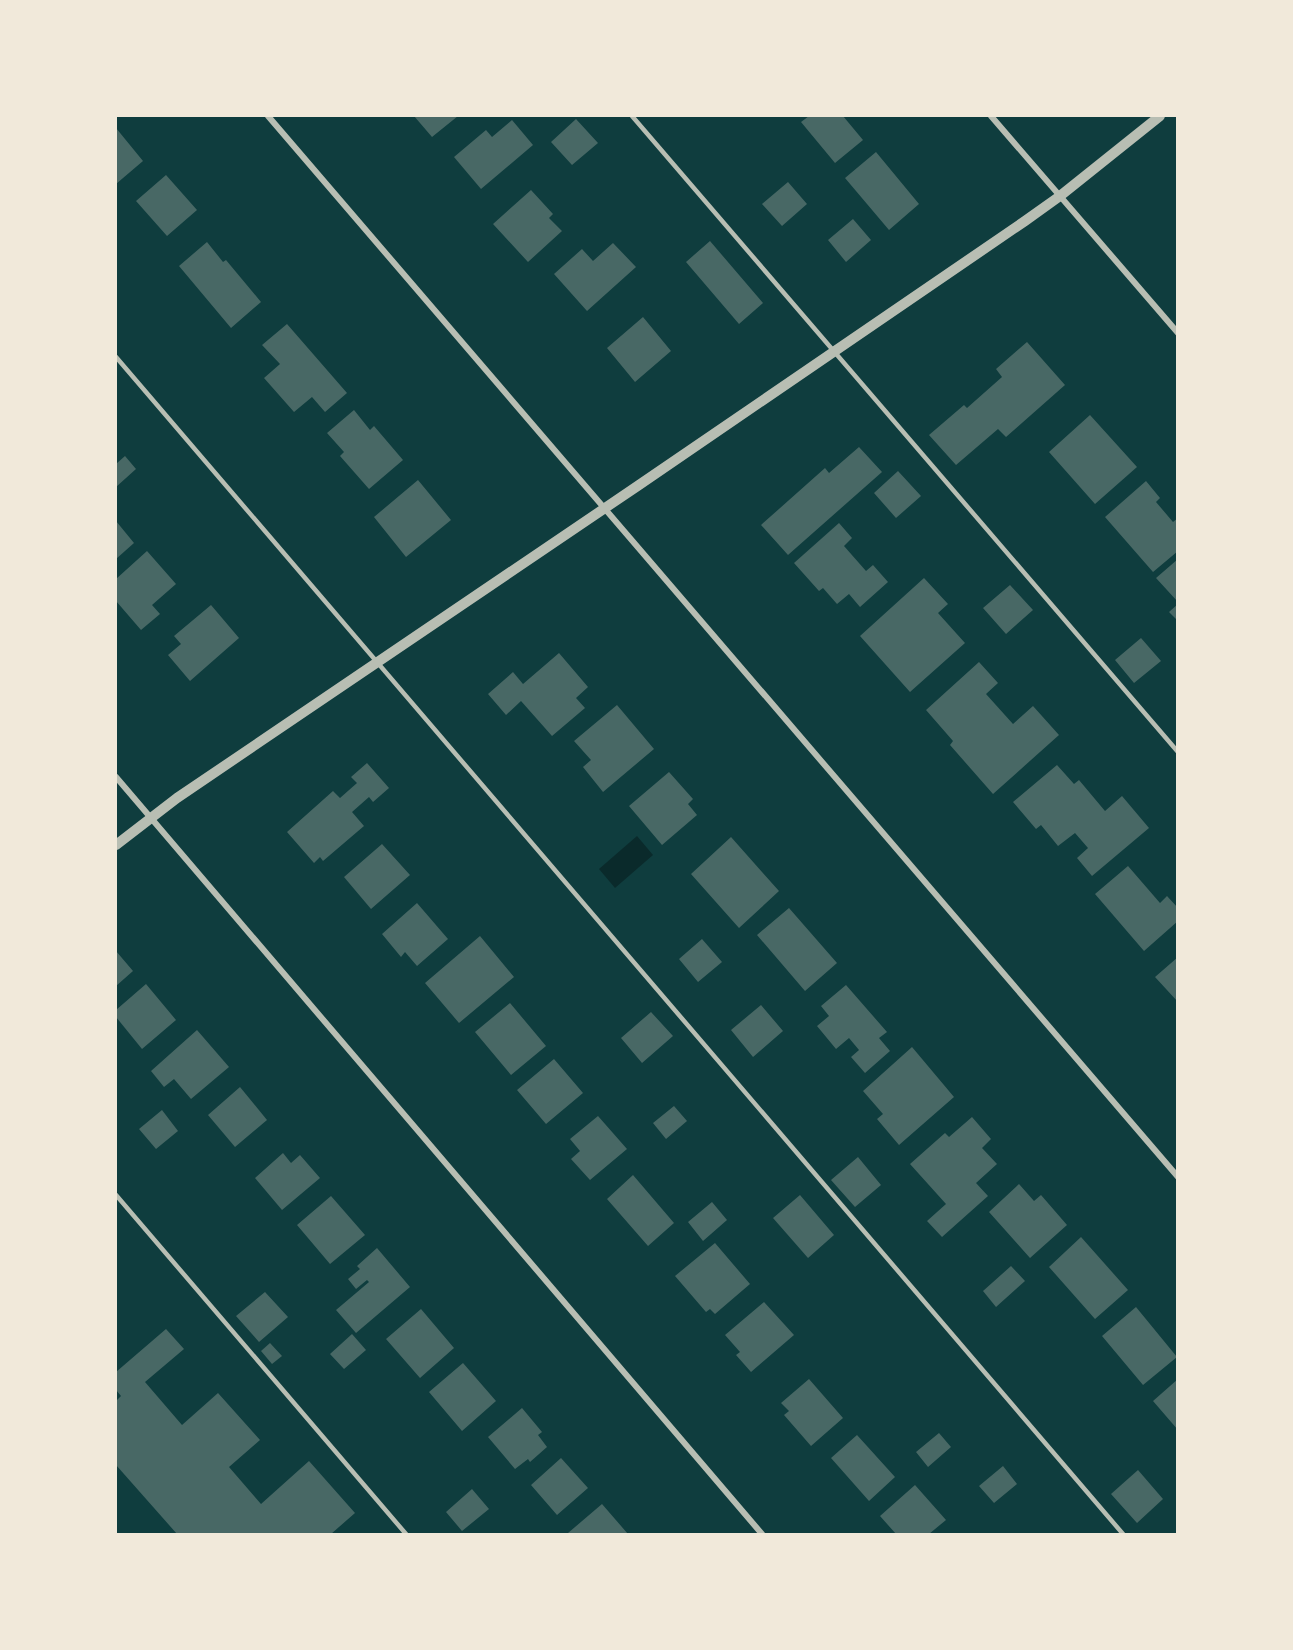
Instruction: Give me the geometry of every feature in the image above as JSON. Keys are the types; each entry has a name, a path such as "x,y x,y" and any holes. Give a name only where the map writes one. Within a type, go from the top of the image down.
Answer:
{"street":[{"path":"268,116 1178,1177"},
{"path":"991,116 1178,333"},
{"path":"116,844 183,794 1060,196 1160,116"},
{"path":"116,777 762,1534"}],"lane":[{"path":"632,116 1178,752"},
{"path":"116,357 1124,1534"},
{"path":"116,1195 406,1534"}],"water":[{"path":"637,836 653,855 615,888 599,869"}],"building":[{"path":"414,116 458,116 432,137"},
{"path":"809,116 843,116 863,140 835,163 801,122"},
{"path":"576,119 598,143 572,165 551,142"},
{"path":"512,120 533,145 481,189 454,157 486,130 492,137"},
{"path":"116,128 143,161 116,184"},
{"path":"876,152 919,204 889,230 845,178"},
{"path":"166,175 197,210 167,236 136,201"},
{"path":"788,182 807,204 782,226 762,204"},
{"path":"531,190 553,214 549,218 562,231 528,262 493,224"},
{"path":"853,219 871,240 846,262 828,240"},
{"path":"710,241 763,303 739,324 686,262"},
{"path":"207,242 223,262 226,260 261,302 231,328 179,266"},
{"path":"613,243 636,267 587,311 554,274 582,249 593,261"},
{"path":"643,317 671,351 635,382 607,348"},
{"path":"287,324 347,393 325,412 312,397 294,412 264,378 280,364 262,345"},
{"path":"1027,342 1065,385 1006,437 998,429 956,465 929,435 964,405 967,408 1002,377 996,369"},
{"path":"354,410 370,430 374,426 403,460 369,489 340,456 344,452 327,433"},
{"path":"1090,415 1137,467 1095,504 1049,452"},
{"path":"859,447 882,472 788,555 761,525 825,468 829,473"},
{"path":"125,456 136,469 116,487 116,464"},
{"path":"898,471 921,496 896,518 874,493"},
{"path":"418,480 451,520 406,557 374,517"},
{"path":"1146,481 1160,498 1156,502 1173,522 1178,518 1178,551 1153,572 1105,517"},
{"path":"116,521 134,543 116,559"},
{"path":"839,523 852,538 844,546 866,571 873,565 888,582 860,607 849,594 837,604 823,588 819,591 794,563"},
{"path":"147,551 176,584 152,605 160,614 141,630 116,601 116,579"},
{"path":"1178,559 1178,602 1156,578"},
{"path":"924,578 948,604 938,613 965,643 910,692 860,636"},
{"path":"1010,585 1033,610 1006,634 983,608"},
{"path":"1178,604 1178,621 1169,612"},
{"path":"211,605 239,638 190,681 168,655 181,644 174,636"},
{"path":"1141,638 1161,661 1134,683 1115,660"},
{"path":"559,653 588,687 576,698 585,708 552,736 521,701 506,715 488,694 513,672 523,684"},
{"path":"979,662 998,683 986,694 1013,724 1033,706 1059,735 993,794 950,745 953,741 926,710"},
{"path":"617,705 654,749 603,792 583,767 591,760 574,741"},
{"path":"367,763 389,788 373,802 369,797 352,812 364,826 323,861 320,857 314,863 287,832 333,791 340,798 357,783 351,777"},
{"path":"1057,765 1074,784 1079,780 1105,811 1122,796 1149,828 1092,876 1077,858 1088,848 1075,833 1058,846 1041,825 1036,829 1013,802"},
{"path":"669,772 693,799 688,804 697,815 662,845 629,806"},
{"path":"731,837 779,891 739,928 691,874"},
{"path":"382,844 410,875 371,909 344,877"},
{"path":"1128,866 1160,903 1167,896 1178,908 1178,921 1144,951 1095,894"},
{"path":"417,903 448,939 417,966 405,952 401,957 382,934"},
{"path":"789,908 837,963 805,991 757,935"},
{"path":"480,936 514,977 459,1023 425,983"},
{"path":"702,939 722,962 698,982 679,959"},
{"path":"116,951 133,971 116,986"},
{"path":"1178,957 1178,1002 1155,977"},
{"path":"146,984 176,1020 142,1049 116,1017 116,1010"},
{"path":"846,985 887,1032 879,1038 890,1051 865,1073 851,1057 859,1050 849,1038 836,1049 817,1026 829,1016 821,1006"},
{"path":"510,1003 546,1046 511,1075 475,1032"},
{"path":"761,1005 783,1031 753,1057 731,1030"},
{"path":"651,1012 673,1036 642,1063 621,1038"},
{"path":"197,1030 229,1067 191,1099 174,1079 164,1087 151,1071"},
{"path":"912,1047 954,1097 899,1145 877,1119 883,1114 863,1091"},
{"path":"554,1059 583,1093 546,1124 517,1090"},
{"path":"240,1087 267,1120 235,1147 208,1115"},
{"path":"674,1106 687,1121 666,1139 653,1123"},
{"path":"162,1110 178,1131 156,1149 139,1129"},
{"path":"598,1116 627,1149 590,1180 571,1159 580,1151 570,1139"},
{"path":"972,1117 991,1139 982,1148 997,1164 976,1183 988,1196 942,1237 927,1221 946,1204 910,1164 945,1133 949,1137"},
{"path":"283,1153 291,1163 300,1155 320,1178 282,1210 255,1178"},
{"path":"858,1157 881,1185 855,1207 831,1180"},
{"path":"633,1175 674,1223 648,1246 607,1199"},
{"path":"1019,1184 1034,1201 1041,1195 1067,1225 1030,1258 989,1212"},
{"path":"800,1195 834,1235 808,1258 773,1218"},
{"path":"331,1196 365,1235 330,1264 297,1225"},
{"path":"712,1202 727,1220 703,1241 688,1222"},
{"path":"1081,1237 1128,1290 1095,1319 1049,1267"},
{"path":"715,1243 750,1284 715,1314 710,1309 706,1312 675,1276"},
{"path":"377,1248 410,1287 356,1333 336,1310 369,1282 367,1280 356,1289 348,1279 360,1269 357,1266"},
{"path":"1011,1266 1025,1281 996,1307 983,1291"},
{"path":"265,1292 288,1317 259,1342 236,1316"},
{"path":"764,1302 794,1335 751,1372 736,1355 740,1352 725,1335"},
{"path":"1136,1307 1177,1357 1143,1385 1102,1336"},
{"path":"421,1309 454,1348 420,1378 386,1339"},
{"path":"166,1329 184,1349 145,1382 182,1425 218,1393 260,1440 229,1467 261,1504 309,1461 355,1513 331,1534 177,1534 116,1465 116,1401 121,1396 116,1390 116,1372"},
{"path":"352,1334 366,1350 344,1369 330,1354"},
{"path":"270,1343 282,1356 272,1364 261,1351"},
{"path":"463,1363 496,1401 462,1431 429,1392"},
{"path":"809,1379 843,1418 811,1446 784,1415 789,1411 781,1403"},
{"path":"1178,1379 1178,1430 1153,1401"},
{"path":"522,1408 542,1432 538,1435 547,1447 530,1462 528,1459 515,1469 488,1437"},
{"path":"939,1433 951,1447 928,1467 916,1452"},
{"path":"857,1435 895,1477 869,1501 831,1458"},
{"path":"561,1458 588,1488 557,1515 531,1485"},
{"path":"1003,1466 1017,1484 994,1503 979,1486"},
{"path":"1138,1470 1163,1499 1137,1523 1111,1494"},
{"path":"915,1485 946,1520 929,1534 896,1534 880,1516"},
{"path":"472,1489 489,1509 462,1531 446,1512"},
{"path":"602,1504 628,1534 568,1533"}]}
